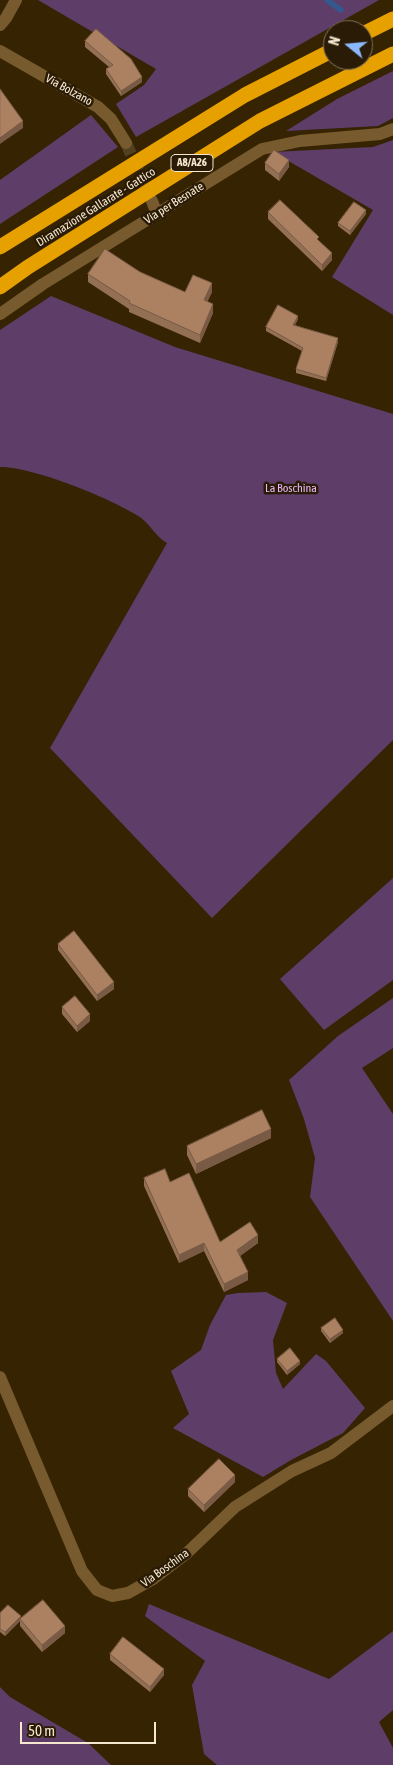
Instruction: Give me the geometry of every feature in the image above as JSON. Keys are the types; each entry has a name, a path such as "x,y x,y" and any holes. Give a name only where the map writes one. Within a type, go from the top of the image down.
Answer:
{"highway":[{"path":"373,29 393,19"},
{"name":"Diramazione Gallarate - Gattico","path":"0,287 28,267 260,120 393,54"},
{"name":"Diramazione Gallarate - Gattico","path":"0,247 245,95 323,55"}],"street":[{"path":"0,25 16,0"},
{"name":"Via Bolzano","path":"0,51 98,107 111,119 126,143"},
{"name":"Via per Besnate","path":"0,314 42,284 262,149 300,141 380,134 393,129"},
{"path":"152,201 157,214"},
{"name":"Via Boschina","path":"0,1377 82,1571 97,1590 112,1596 128,1593 153,1579 187,1553 235,1507 292,1471 331,1453 393,1406"}],"green space":[{"path":"38,0 379,0 344,20 323,20 323,32 136,137 116,104 144,85 156,69"},
{"path":"393,71 393,118 378,126 286,131 337,99"},
{"path":"91,115 118,147 0,224 0,180"},
{"path":"393,140 393,315 332,277 373,210 273,152 373,147"},
{"name":"La Boschina","path":"51,296 175,347 393,414 393,740 212,918 50,748 167,543 140,517 110,501 72,485 32,472 0,467 0,330"},
{"path":"393,878 393,980 324,1030 280,979"},
{"path":"393,998 393,1048 362,1068 393,1114 393,1321 310,1197 315,1158 304,1119 289,1080 338,1036"},
{"path":"266,1292 287,1303 273,1340 276,1373 283,1389 316,1354 326,1361 365,1408 343,1433 263,1477 173,1428 189,1414 171,1371 201,1350 210,1325 226,1295"},
{"path":"149,1604 329,1679 393,1631 393,1710 379,1722 393,1748 393,1765 217,1765 204,1754 192,1685 205,1661 145,1616"},
{"path":"0,1687 10,1697 88,1743 111,1765 0,1765"}],"building":[{"path":"96,29 131,59 142,77 121,91 106,69 113,65 85,41"},
{"path":"0,89 23,121 0,138"},
{"path":"274,150 289,160 279,174 265,163"},
{"path":"280,200 319,237 317,239 332,253 322,265 268,212"},
{"path":"354,202 366,210 350,231 338,223"},
{"path":"105,249 140,272 185,292 193,275 212,283 204,300 213,304 200,335 129,303 130,301 88,274"},
{"path":"278,305 298,316 293,325 338,338 326,378 296,369 303,348 266,327"},
{"path":"74,931 114,982 97,995 58,944"},
{"path":"75,996 90,1014 77,1026 62,1007"},
{"path":"262,1110 271,1129 196,1164 187,1146"},
{"path":"165,1169 170,1182 189,1173 220,1242 250,1222 258,1235 237,1250 248,1272 224,1284 204,1243 179,1255 144,1178"},
{"path":"335,1318 343,1330 330,1339 321,1328"},
{"path":"290,1348 300,1361 287,1371 277,1359"},
{"path":"219,1459 235,1475 204,1505 188,1489"},
{"path":"43,1600 65,1626 42,1645 20,1619"},
{"path":"8,1605 21,1616 5,1632 0,1629 0,1613"},
{"path":"123,1637 164,1669 150,1687 110,1654"}],"waterway":[{"path":"327,0 341,10"}],"tunnel":[{"path":"126,143 151,199"}]}
